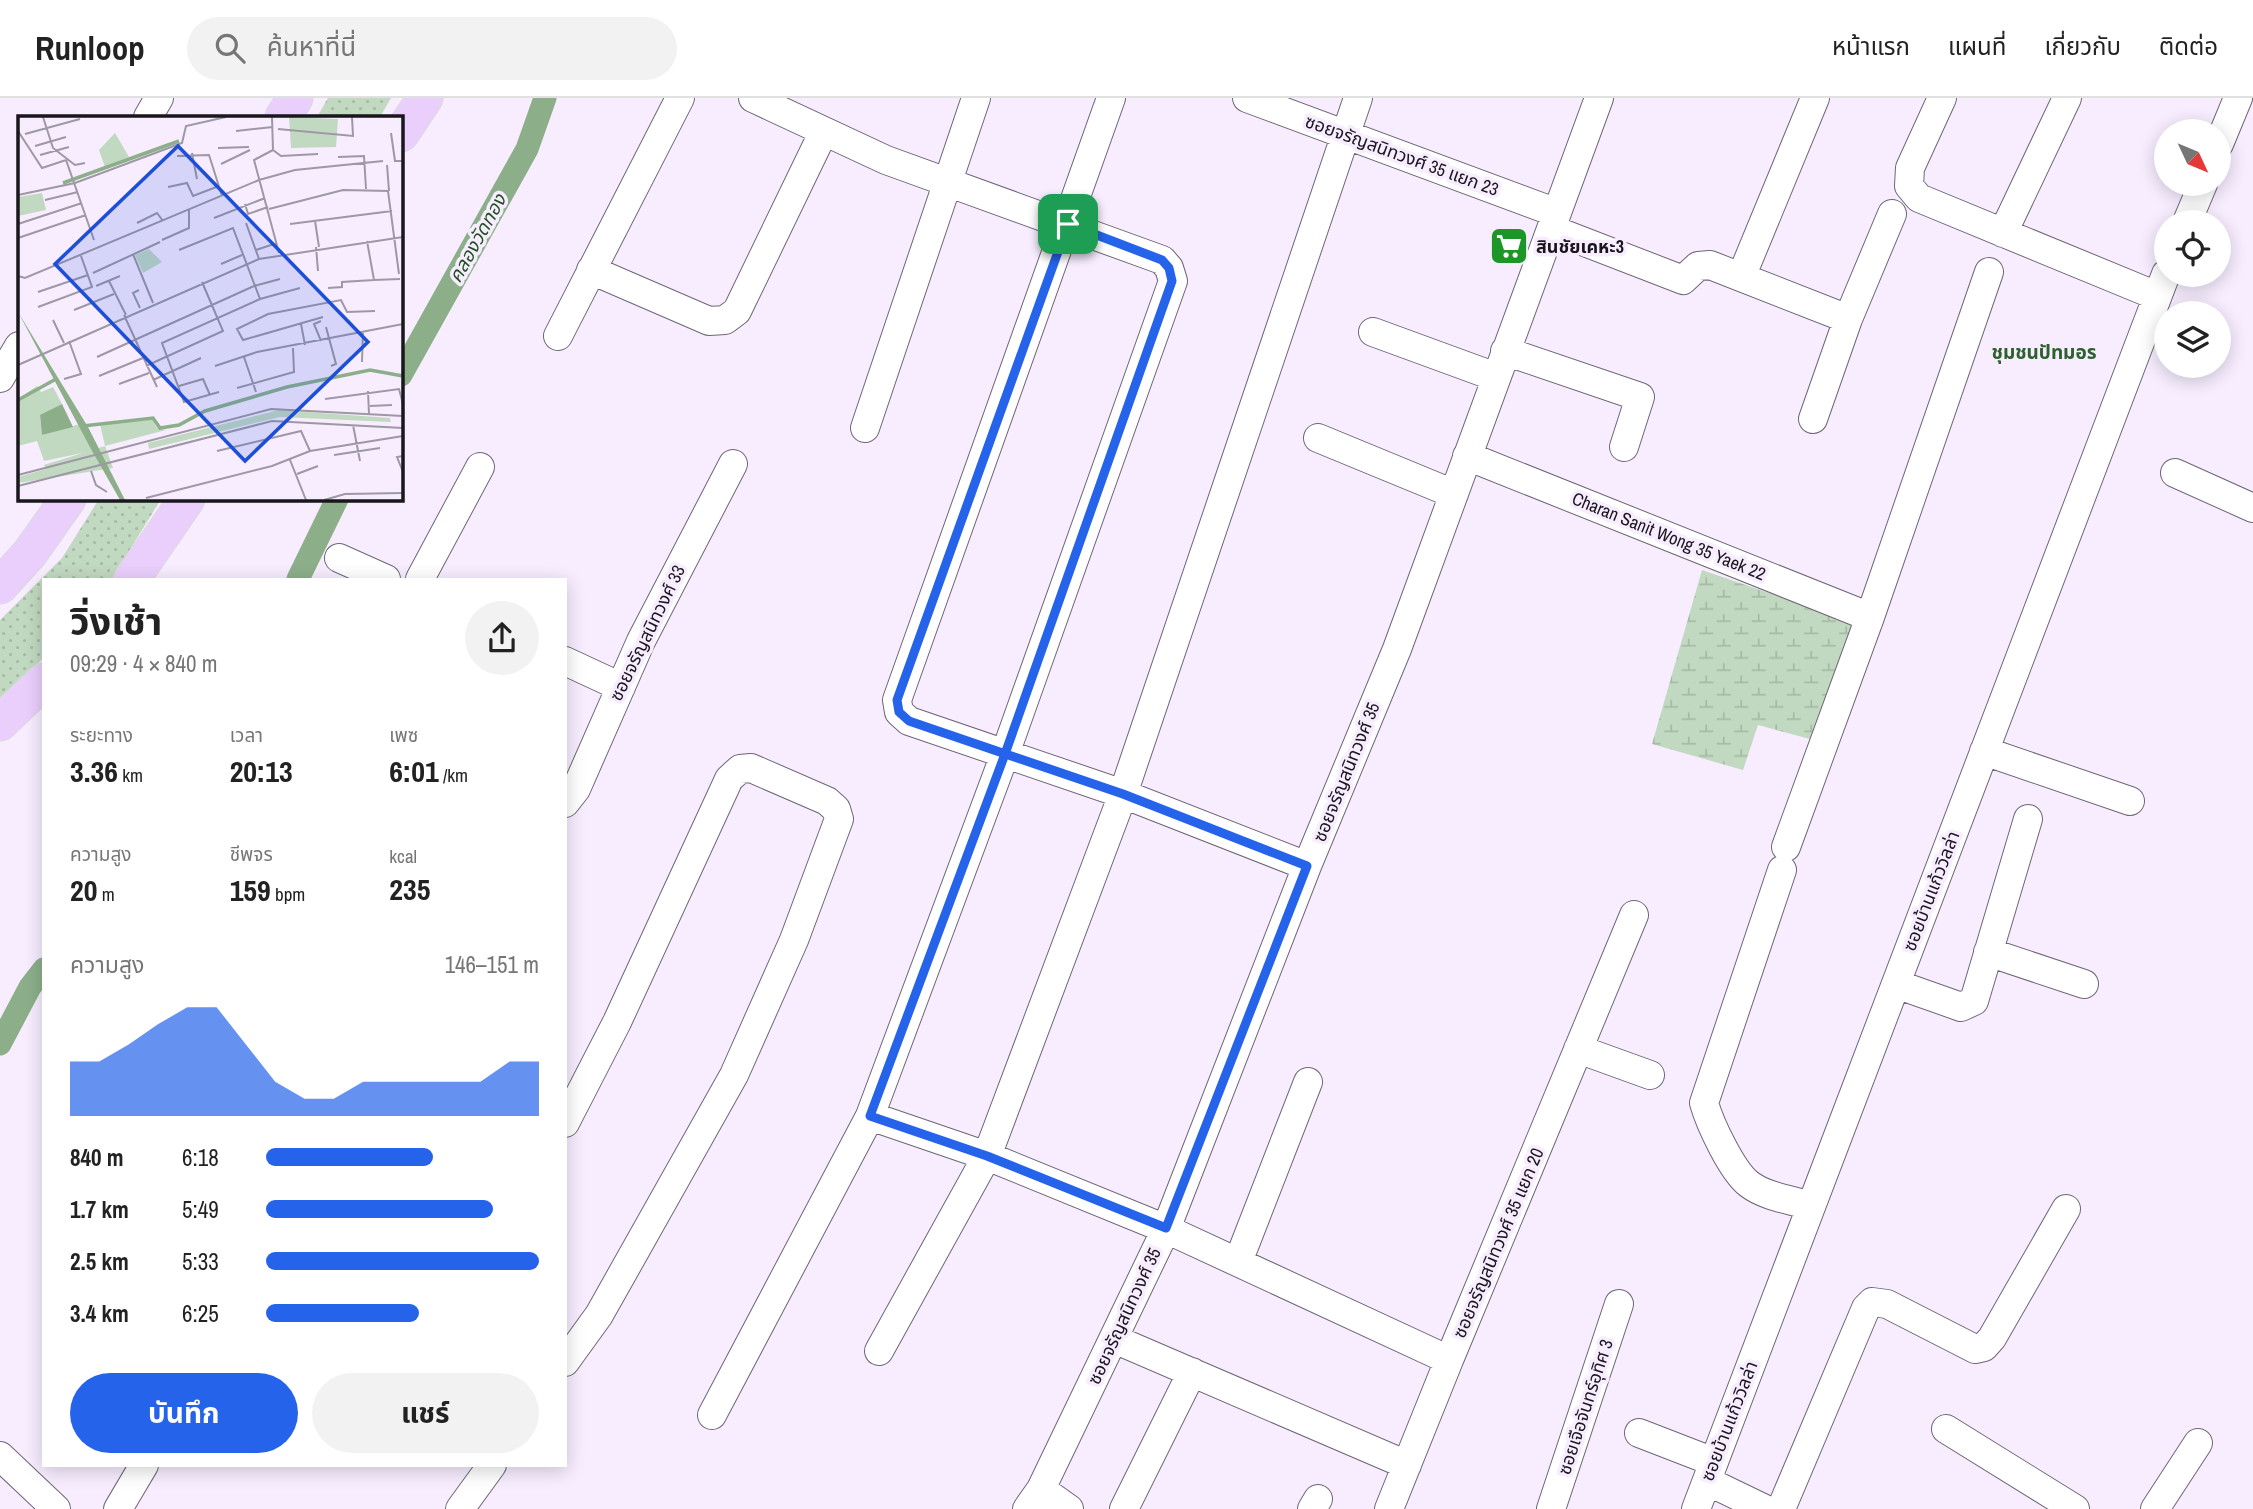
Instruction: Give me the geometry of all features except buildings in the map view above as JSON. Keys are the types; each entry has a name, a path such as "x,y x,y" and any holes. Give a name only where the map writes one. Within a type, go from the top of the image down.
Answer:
{"main road":[{"path":"402,124 416,98"},
{"path":"402,132 425,98"},
{"path":"0,586 30,553 67,500"},
{"path":"133,578 186,500"},
{"path":"0,723 42,683"}],"street":[{"path":"149,116 159,98"},
{"path":"558,336 680,98"},
{"path":"712,1415 870,1116 1005,754 1172,281 1169,268 1162,260 950,183 823,133 754,98"},
{"path":"865,428 950,183 976,98"},
{"path":"1111,98 897,700 899,712 909,721 1123,794 1307,866"},
{"name":"ซอยจรัญสนิทวงศ์ 35 แยก 23","path":"1247,98 1345,133 1554,221 1683,280 1703,264 1742,275"},
{"path":"879,1351 987,1156 1123,794 1358,98"},
{"name":"ซอยจรัญสนิทวงศ์ 35","path":"1034,1499 1166,1228 1307,866 1397,649 1599,98"},
{"path":"1815,98 1742,275 1848,319"},
{"path":"1941,98 1910,169 1909,186 1919,198 2003,233 2154,282"},
{"path":"2003,233 2067,98"},
{"path":"2229,119 2238,98"},
{"path":"591,270 709,321 725,320 737,311 823,133"},
{"path":"1812,419 1848,319 1892,214"},
{"path":"1811,1206 1760,1191 1747,1183 1709,1120 1704,1103 1784,858 1989,272"},
{"name":"ซอยบ้านแก้ววิลล่า","path":"1696,1509 2161,287"},
{"path":"1373,332 1640,397 1624,447"},
{"path":"0,378 18,348"},
{"path":"1318,438 1454,494"},
{"name":"Charan Sanit Wong 35 Yaek 22","path":"1467,456 1870,617"},
{"name":"ซอยจรัญสนิทวงศ์ 33","path":"567,800 576,789 621,687 733,464"},
{"path":"420,578 480,467"},
{"path":"2175,473 2253,508"},
{"path":"339,558 384,578"},
{"path":"567,662 621,687"},
{"path":"1984,751 2130,801"},
{"path":"567,1119 617,1022 729,779 740,769 751,768 827,802 836,809 839,819 794,940 734,1075 599,1315 567,1359"},
{"path":"1896,984 1967,1007 1974,1001 2028,819"},
{"name":"ซอยจรัญสนิทวงศ์ 35 แยก 20","path":"870,1116 987,1156 1166,1228 1450,1360 1634,915"},
{"path":"1989,952 2084,985"},
{"path":"1578,1049 1650,1074"},
{"path":"1238,1262 1308,1082"},
{"path":"1781,1509 1866,1308 1872,1302 1886,1304 1975,1349 1984,1347 1992,1338 2066,1209"},
{"name":"ซอยเจือจันทร์อุทิศ 3","path":"1550,1509 1619,1304"},
{"path":"1114,1339 1407,1465"},
{"path":"1389,1509 1450,1360"},
{"path":"1124,1509 1192,1372"},
{"path":"1946,1429 2075,1509"},
{"path":"1639,1433 1711,1471 1765,1509"},
{"path":"2155,1509 2198,1443"},
{"path":"0,1456 56,1509"},
{"path":"118,1509 143,1467"},
{"path":"460,1509 491,1467"},
{"path":"1034,1499 1069,1509"}],"green space":[{"path":"328,98 391,98 381,116 318,116"},
{"path":"98,500 160,500 113,578 42,578 62,558"},
{"path":"1702,570 1853,622 1810,739 1758,725 1743,770 1652,744"},
{"path":"42,578 42,660 0,698 0,620"}],"waterway":[{"name":"คลองวัดทอง","path":"402,373 527,149 545,98"},
{"name":"คลองวัดทอง","path":"298,578 337,500"},
{"name":"คลองวัดทอง","path":"0,1044 30,987 42,972"}],"place":[{"name":"สินชัยเคหะ3","path":"1509,246"}],"district":[{"name":"ชุมชนปัทมอร","path":"2044,352"}],"route":[{"path":"1068,224 897,700 899,712 909,721 1005,754 1123,794 1307,866 1166,1228 987,1156 870,1116 1005,754 1172,281 1169,268 1162,260 1068,224"}]}
